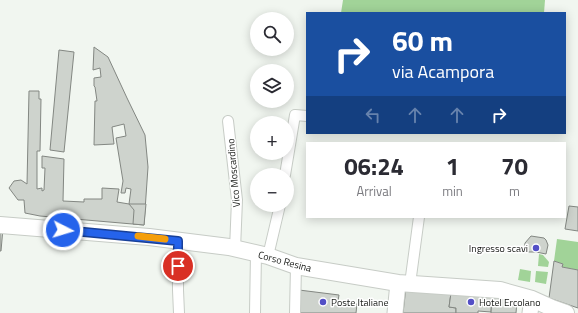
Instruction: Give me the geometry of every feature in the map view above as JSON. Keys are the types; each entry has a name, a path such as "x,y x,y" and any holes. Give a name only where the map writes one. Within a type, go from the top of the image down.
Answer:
{"main road":[{"name":"Corso Resina","path":"0,225 149,237 229,247 262,254 296,266 404,284 500,290 531,306 552,308 566,313"}],"street":[{"path":"286,168 295,115 306,116"},
{"name":"Vico Moscardino","path":"228,121 237,200 236,249"},
{"path":"255,313 262,254 277,212"},
{"path":"395,313 404,284 419,218"},
{"path":"178,241 179,313"},
{"path":"295,313 296,266"}],"green space":[{"path":"343,0 545,0 544,12 341,12"},
{"path":"557,239 578,242 578,270 562,267 563,264 554,261"},
{"path":"539,254 543,255 549,262 548,267 538,266"},
{"path":"520,269 531,271 530,282 518,280"},
{"path":"536,271 548,272 546,284 535,282"}],"building":[{"path":"94,47 108,57 145,135 148,167 144,225 40,216 25,213 24,200 18,200 9,188 14,181 21,180 27,184 29,91 39,91 39,99 41,99 40,151 37,151 37,189 42,188 42,191 44,190 45,168 42,168 42,156 64,159 63,201 84,202 84,199 102,199 102,188 119,189 117,202 129,204 131,189 126,188 125,193 121,193 123,181 116,138 126,136 124,124 112,127 114,144 94,145 95,101 97,101 94,78 101,77 100,68 93,70"},
{"path":"59,50 74,52 64,152 50,150"},
{"path":"129,204 146,204 144,225 133,224 134,210"},
{"path":"569,206 578,207 578,231 565,229"},
{"path":"0,228 3,228 1,251 0,251"},
{"name":"Ingresso scavi","path":"531,236 544,238 546,240 548,245 546,254 524,252 525,243"},
{"path":"554,261 563,264 562,267 578,270 578,308 549,298"},
{"path":"406,287 451,293 449,307 456,308 456,313 403,313"},
{"name":"Poste Italiane","path":"299,290 339,295 338,301 357,304 356,313 297,313"},
{"name":"Hotel Ercolano","path":"451,293 492,297 491,312 478,311 478,313 456,313 456,308 449,307"},
{"path":"492,297 517,301 516,313 491,313"}],"slow traffic":[{"path":"138,236 165,239"}],"place":[{"name":"Ingresso scavi","path":"536,248"},
{"name":"Poste Italiane","path":"323,302"},
{"name":"Hotel Ercolano","path":"471,302"}],"route":[{"path":"63,230 149,237 178,241 178,266"}]}
